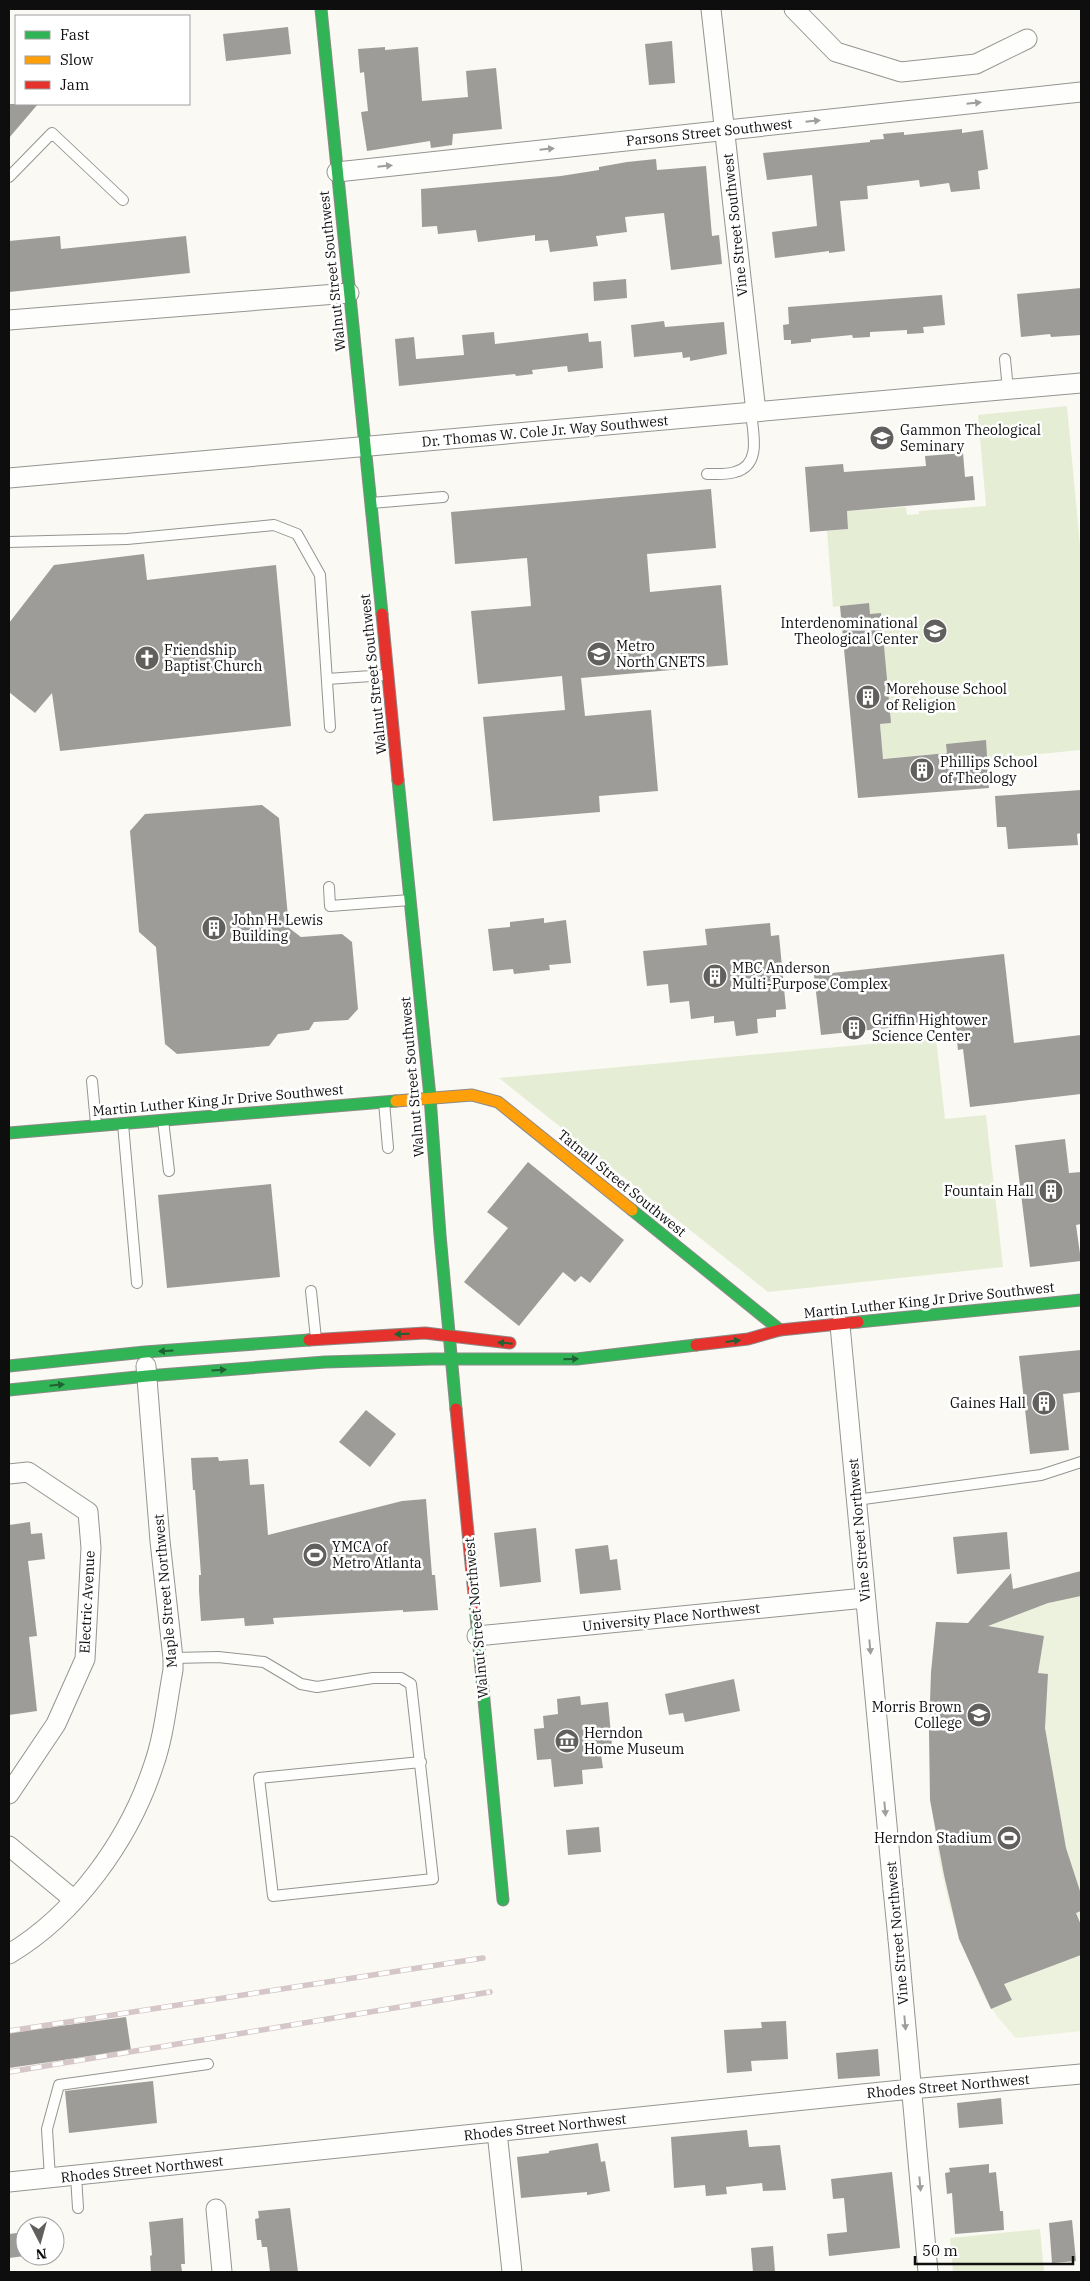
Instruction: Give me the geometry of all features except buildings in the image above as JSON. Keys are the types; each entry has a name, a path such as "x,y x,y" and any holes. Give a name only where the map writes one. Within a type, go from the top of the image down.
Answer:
{"street":[{"name":"Walnut Street Southwest","path":"320,9 430,1097 440,1235 451,1336"},
{"name":"Vine Street Southwest","path":"711,9 754,412"},
{"path":"794,9 836,52 901,72 976,64 1027,38"},
{"name":"Parsons Street Southwest","path":"337,172 1081,92"},
{"path":"9,320 349,293"},
{"name":"Dr. Thomas W. Cole Jr. Way Southwest","path":"9,478 1081,383"},
{"name":"Tatnall Street Southwest","path":"430,1097 472,1095 498,1102 780,1330"},
{"name":"Martin Luther King Jr Drive Southwest","path":"9,1133 430,1097"},
{"name":"Martin Luther King Jr Drive Southwest","path":"780,1330 1081,1300"},
{"name":"Vine Street Northwest","path":"840,1325 928,2272"},
{"path":"755,1326 780,1330"},
{"path":"9,1390 147,1376 325,1362 577,1359 748,1339 780,1330"},
{"path":"9,1366 145,1352 425,1333 522,1344"},
{"name":"Walnut Street Northwest","path":"451,1336 477,1636 503,1900"},
{"name":"Maple Street Northwest","path":"9,1954 56,1918 86,1888 115,1849 136,1811 154,1766 173,1670 173,1658 160,1540 145,1352"},
{"name":"Electric Avenue","path":"9,1474 28,1472 88,1512 91,1548 84,1660 56,1724 9,1794"},
{"name":"University Place Northwest","path":"477,1636 865,1598"},
{"path":"9,1846 73,1899"},
{"name":"Rhodes Street Northwest","path":"9,2182 911,2089 1081,2074"},
{"path":"497,2132 512,2272"},
{"path":"216,2209 222,2272"}],"lane":[{"path":"9,177 52,133 124,200"},
{"path":"1005,358 1008,390"},
{"path":"707,474 736,472 749,464 754,450 754,412"},
{"path":"370,503 443,497"},
{"path":"9,542 128,539 274,525 297,534 320,575 330,727"},
{"path":"327,680 388,675"},
{"path":"329,888 330,906 410,900"},
{"path":"92,1081 96,1125"},
{"path":"384,1101 388,1148"},
{"path":"163,1120 169,1171"},
{"path":"123,1123 137,1283"},
{"path":"311,1291 316,1340"},
{"path":"856,1500 1041,1475 1081,1462"},
{"path":"173,1658 218,1657 264,1662 302,1684 317,1687 373,1678 402,1678 411,1684 421,1762 433,1879 273,1896 259,1778 421,1762"},
{"path":"50,2178 47,2129 58,2084 208,2064"},
{"path":"76,2176 78,2208"}],"green space":[{"path":"1067,406 1081,557 1081,750 987,759 985,741 947,744 947,753 855,761 852,738 881,735 880,724 890,723 881,614 870,614 868,603 833,607 827,531 848,529 847,511 906,507 907,515 919,514 919,511 986,506 978,415"},
{"path":"936,1038 945,1119 986,1115 1003,1267 768,1292 499,1078"},
{"name":"Herndon Stadium","path":"1081,1571 1081,2031 1016,2038 995,2013 983,1994 956,1927 944,1885 936,1842 929,1754 932,1666 936,1622 968,1623 992,1595"},
{"path":"1040,2229 1044,2272 953,2272 950,2238"}],"railway":[{"path":"9,2031 483,1958"},
{"path":"9,2072 490,1992"}],"traffic: fast":[{"path":"321,9 382,614"},
{"path":"398,780 430,1097 456,1409"},
{"path":"9,1133 396,1101"},
{"path":"632,1210 780,1330"},
{"path":"858,1322 1081,1300"},
{"path":"9,1366 145,1352 309,1340"},
{"path":"9,1390 147,1376 325,1362 432,1359 577,1359 696,1345"},
{"path":"475,1605 503,1900"}],"traffic: slow":[{"path":"396,1101 472,1095 498,1102 632,1210"}],"traffic: jam":[{"path":"382,614 398,780"},
{"path":"696,1345 748,1339 780,1330 858,1322"},
{"path":"309,1340 425,1333 510,1343"},
{"path":"456,1409 475,1605"}],"place":[{"name":"Gammon Theological Seminary","path":"882,438"},
{"name":"Interdenominational Theological Center","path":"935,631"},
{"name":"Metro North GNETS","path":"599,654"},
{"name":"Friendship Baptist Church","path":"147,658"},
{"name":"Morehouse School of Religion","path":"868,697"},
{"name":"Phillips School of Theology","path":"922,770"},
{"name":"John H. Lewis Building","path":"214,928"},
{"name":"MBC Anderson Multi-Purpose Complex","path":"715,976"},
{"name":"Griffin Hightower Science Center","path":"854,1028"},
{"name":"Fountain Hall","path":"1051,1191"},
{"name":"Gaines Hall","path":"1044,1403"},
{"name":"YMCA of Metro Atlanta","path":"315,1555"},
{"name":"Morris Brown College","path":"979,1715"},
{"name":"Herndon Home Museum","path":"567,1741"},
{"name":"Herndon Stadium","path":"1009,1838"}]}
